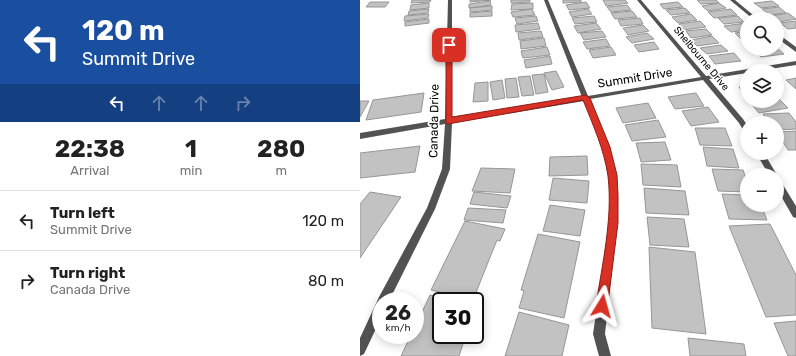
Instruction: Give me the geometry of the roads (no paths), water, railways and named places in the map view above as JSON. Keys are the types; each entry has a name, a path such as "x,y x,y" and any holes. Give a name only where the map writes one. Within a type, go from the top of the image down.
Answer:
{"street":[{"name":"Canada Drive","path":"388,292 424,223 440,188 447,158 450,0"},
{"path":"546,0 606,147 612,175 614,195 612,230 599,334 605,356"},
{"name":"Shelbourne Drive","path":"639,0 740,120"},
{"path":"732,0 747,12"},
{"path":"784,41 796,50"},
{"name":"Summit Drive","path":"784,65 796,63"},
{"name":"Summit Drive","path":"360,136 740,72"},
{"path":"784,194 796,214"},
{"path":"360,350 372,325"}]}
